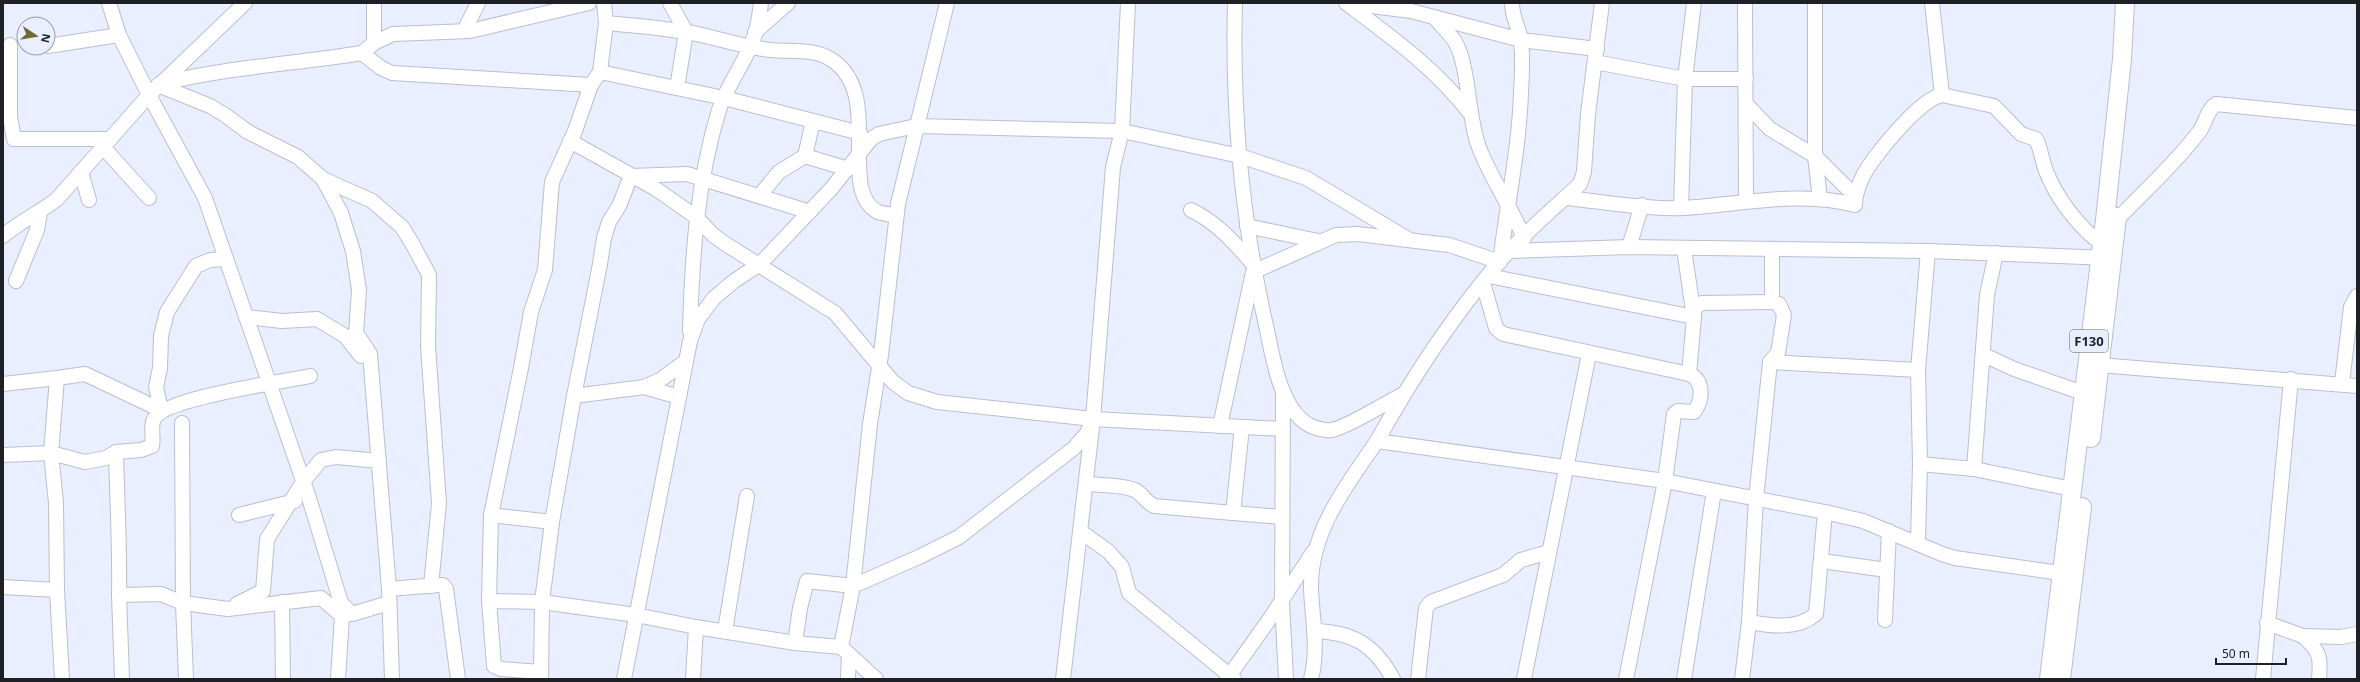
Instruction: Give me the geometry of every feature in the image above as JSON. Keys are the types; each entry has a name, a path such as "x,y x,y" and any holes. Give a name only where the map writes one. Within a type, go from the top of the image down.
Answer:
{"main road":[{"name":"F130","path":"2061,679 2099,365 2104,253 2122,60 2125,3"},
{"name":"F130","path":"2049,679 2060,574 2072,489 2083,392 2104,253 2117,220 2132,60 2135,3"}],"street":[{"path":"109,3 119,35 153,90 196,180 226,259 309,498 341,602 347,615 338,679"},
{"path":"3,236 14,226 40,212 57,199 153,90 245,3"},
{"path":"374,3 374,43"},
{"path":"464,31 478,3"},
{"path":"153,90 187,77 264,65 362,53 374,43 393,34 464,31 589,3"},
{"path":"604,3 606,23 600,72 592,85 552,182 545,270 530,312 521,368 491,516 489,601 494,666 501,669 541,676 542,602 552,522 574,396 604,238 609,222 620,206 631,176"},
{"path":"670,3 686,32 677,88"},
{"path":"690,341 691,271 696,217 702,179 714,129 724,98 751,46 761,3"},
{"path":"755,32 788,3"},
{"path":"848,679 845,651 870,424 879,365 896,216 916,126 947,3"},
{"path":"1063,679 1093,419 1112,179 1122,131 1128,3"},
{"path":"1235,3 1240,156 1246,226 1253,267 1283,394 1282,602 1286,679"},
{"path":"1347,3 1412,7 1434,17 1521,40 1596,56 1685,79 1746,79"},
{"path":"1347,3 1396,40 1440,78 1470,112"},
{"path":"1500,262 1508,202 1515,173 1521,92 1521,40 1512,14 1512,3"},
{"path":"1080,530 1109,552 1122,567 1129,593 1152,610 1170,628 1230,677 1282,602 1316,549 1335,502 1377,441 1402,395 1426,359 1500,262 1580,184 1584,172 1588,114 1602,3"},
{"path":"1681,208 1685,79 1694,3"},
{"path":"1745,3 1747,105 1746,201"},
{"path":"1815,3 1815,156 1820,199"},
{"path":"1932,3 1942,95"},
{"path":"1434,17 1454,40 1459,52 1470,112 1479,149 1508,202 1524,238"},
{"path":"606,23 686,32 770,50 803,50 833,60 849,77 857,93 860,133 859,152 861,186 870,204 878,212 896,216"},
{"path":"56,45 119,35"},
{"path":"12,45 10,117 14,139 107,143"},
{"path":"362,53 381,68 392,73 592,85"},
{"path":"600,72 724,98 860,133"},
{"path":"153,90 225,115 248,132 298,157 323,179 372,201 388,213 402,227 429,275 427,316 429,369 439,503 432,586"},
{"path":"1565,198 1681,208 1746,201 1820,199 1855,205 1855,196 1862,177 1877,155 1918,108 1936,96 1942,95 1994,106 2021,134 2036,139 2046,172 2059,194 2104,253"},
{"path":"2117,220 2200,131 2210,109 2216,104 2357,118"},
{"path":"1747,105 1775,132 1815,156 1855,196"},
{"path":"806,156 813,121"},
{"path":"624,679 690,341 698,319 714,298 734,281 760,264 810,212 848,169 859,152 871,139 879,134 916,126 1122,131 1240,156 1306,178 1408,239"},
{"path":"570,141 656,189 696,217 713,235 835,313 893,382 908,393 937,402 1093,419 1283,429"},
{"path":"107,143 149,198"},
{"path":"760,195 779,172 806,156 848,169"},
{"path":"81,172 89,200"},
{"path":"631,176 687,174 760,195 810,212"},
{"path":"323,179 341,213 353,251 359,290 356,333 370,354 390,603 392,679"},
{"path":"1629,247 1642,205"},
{"path":"1191,210 1211,222 1231,238 1253,267 1220,426"},
{"path":"16,281 37,230 40,212"},
{"path":"1246,226 1318,241"},
{"path":"1253,267 1336,234 1358,234 1408,239 1449,246 1500,262"},
{"path":"1511,250 1629,247 1996,253 2104,253"},
{"path":"1684,249 1694,317"},
{"path":"1772,250 1772,302"},
{"path":"1918,542 1920,464 1918,370 1928,251"},
{"path":"1974,469 1989,280 1996,253"},
{"path":"3,455 51,453 85,462 106,458 116,452 141,450 152,446 154,438 152,424 160,410 156,387 160,368 161,336 167,312 196,266 210,260 226,259"},
{"path":"1486,280 1694,317"},
{"path":"1486,280 1496,328 1503,334 1589,354 1689,374 1696,376 1701,384 1698,406 1694,412 1678,411 1674,414 1666,481 1626,679"},
{"path":"2342,383 2351,307 2357,296"},
{"path":"1689,374 1694,308 1702,303 1772,302 1780,304 1784,315 1778,353 1770,362 1756,499 1749,622 1742,679"},
{"path":"246,317 282,321 317,319 345,336 371,370"},
{"path":"1524,679 1589,354"},
{"path":"1984,355 2014,369 2083,392"},
{"path":"574,396 644,387 660,380 686,361"},
{"path":"1770,362 1918,370"},
{"path":"2099,365 2342,383 2357,386"},
{"path":"3,384 85,374 160,410 196,398 270,385 310,376"},
{"path":"57,378 51,453 56,503 56,590 62,679"},
{"path":"2263,679 2267,623 2291,379"},
{"path":"644,387 679,397"},
{"path":"1283,394 1300,418 1311,426 1331,430 1402,395"},
{"path":"795,643 800,608 807,581 853,586 959,537 1074,448 1087,433 1093,419"},
{"path":"182,423 183,603 186,679"},
{"path":"1233,513 1242,427"},
{"path":"1377,441 1567,466 1666,481 1825,512 1863,521 1955,558 2060,574"},
{"path":"116,452 116,509 120,548 119,595 122,679"},
{"path":"228,609 263,591 267,539 303,482 321,460 336,457 379,461"},
{"path":"1920,464 1974,469 2072,489"},
{"path":"1086,484 1131,489 1139,492 1144,501 1154,506 1282,517"},
{"path":"1684,679 1714,491"},
{"path":"725,631 747,496"},
{"path":"239,514 309,498"},
{"path":"1749,622 1775,626 1794,625 1809,620 1816,614 1822,561 1825,512"},
{"path":"491,516 552,522"},
{"path":"1885,620 1889,531"},
{"path":"1311,679 1315,656 1311,586 1316,549"},
{"path":"1418,679 1426,608 1430,602 1503,575 1522,560 1549,552"},
{"path":"1822,561 1887,570"},
{"path":"389,589 432,586 443,586 446,589 458,679"},
{"path":"3,587 56,590"},
{"path":"119,595 161,594 183,603 228,609 321,598 347,615 390,603"},
{"path":"489,601 542,602 636,615 696,627 845,651 876,679"},
{"path":"282,602 283,679"},
{"path":"2267,623 2303,636 2342,637 2357,634"},
{"path":"693,679 696,627"},
{"path":"1314,631 1333,631 1363,643 1376,652 1393,679"},
{"path":"2303,636 2318,651 2320,663 2319,679"}]}
